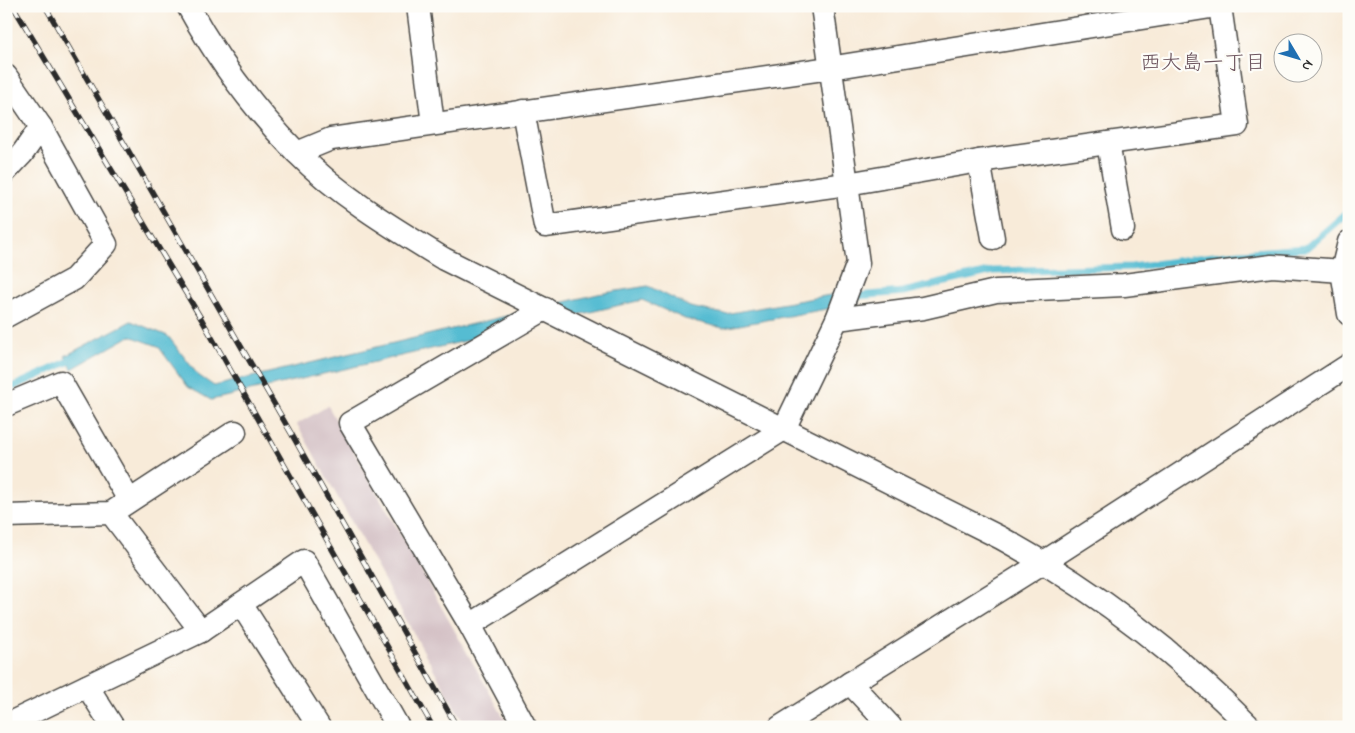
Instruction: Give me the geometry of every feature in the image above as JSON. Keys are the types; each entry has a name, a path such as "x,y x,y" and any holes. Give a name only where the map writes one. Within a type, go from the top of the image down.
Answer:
{"street":[{"path":"188,6 215,54 297,153 336,187 390,226 444,259 1001,538 1044,562 1096,594 1159,644 1214,690 1250,727"},
{"path":"418,6 433,124"},
{"path":"470,625 784,429 837,319 858,263 822,6"},
{"path":"297,153 331,139 523,111 830,68 1218,6 1236,125 979,161 847,184 545,226 523,111"},
{"path":"6,76 41,127 106,244 74,279 6,316"},
{"path":"6,170 22,154 41,127"},
{"path":"1108,143 1123,229"},
{"path":"979,161 993,238"},
{"path":"1349,242 1342,271 1349,314"},
{"path":"837,319 924,308 996,290 1124,285 1272,266 1342,271"},
{"path":"525,727 470,625 350,423 545,309"},
{"path":"780,727 1044,562 1349,365"},
{"path":"6,405 60,382 129,500"},
{"path":"6,516 111,513 235,432"},
{"path":"111,513 201,631"},
{"path":"6,726 201,631 304,561 398,727"},
{"path":"241,604 320,727"},
{"path":"850,683 891,727"},
{"path":"87,686 113,727"}],"shaded area":[{"path":"328,406 509,727 466,727 297,424"}],"water":[{"path":"648,286 690,307 725,314 858,290 859,303 723,328 685,319 642,300 211,400 188,387 158,346 130,336 72,369 65,356 131,321 168,336 198,375 214,386 598,294"}],"waterway":[{"path":"858,296 903,292 993,271 1132,267 1228,254 1306,248 1349,211"},
{"path":"6,390 76,358"}],"railway":[{"path":"13,6 202,320 433,727"},
{"path":"45,6 291,433 457,727"}],"district":[{"name":"西大島一丁目","path":"1203,64"}]}
